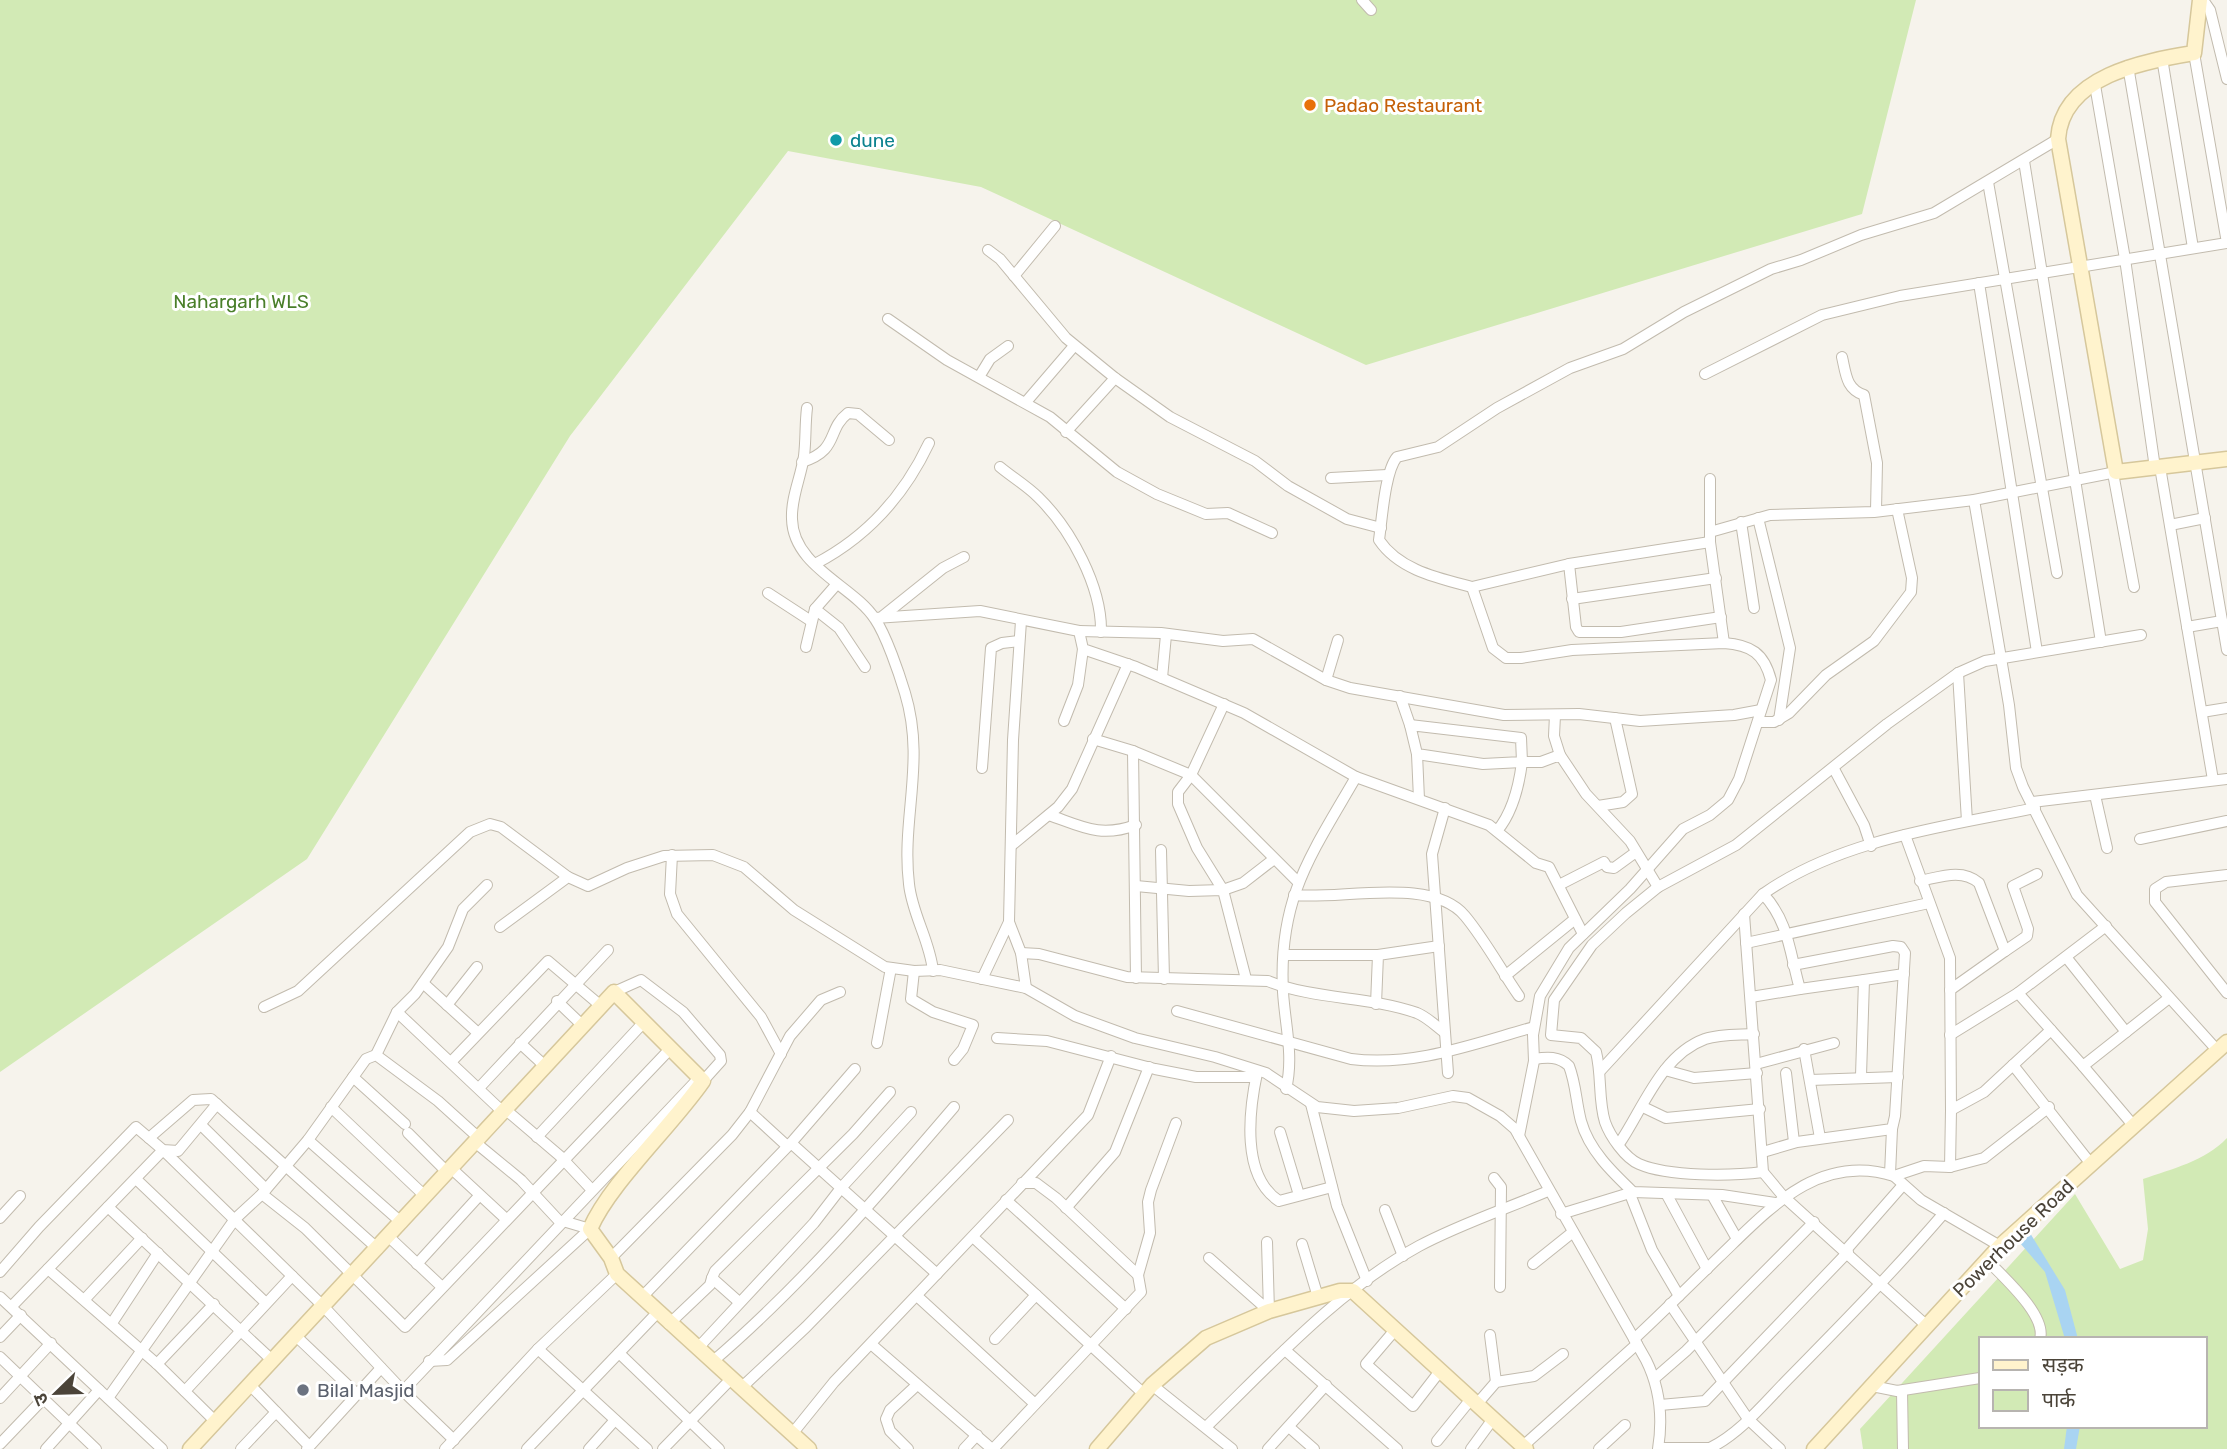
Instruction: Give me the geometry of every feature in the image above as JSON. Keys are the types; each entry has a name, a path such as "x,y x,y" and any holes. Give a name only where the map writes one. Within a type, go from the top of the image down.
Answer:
{"street":[{"path":"1362,0 1371,10"},
{"path":"1705,374 1822,315 1900,296 2227,243 2193,53 2201,0"},
{"path":"2201,0 2210,10 2227,79"},
{"path":"2134,587 2059,139 2059,125 2065,112 2095,85 2128,66 2193,53"},
{"path":"2162,58 2193,248"},
{"path":"2128,66 2205,518 2223,600 2222,621 2227,645"},
{"path":"2095,85 2213,780"},
{"path":"2059,139 1934,213 1861,235 1771,269 1684,312 1623,349 1570,368 1497,408 1438,447 1397,457 1387,475 1379,540 1387,551 1406,565 1433,577 1472,586 1710,537 1741,522 1758,518 1876,511 1974,500 2115,472 2227,459"},
{"path":"2024,161 2101,642"},
{"path":"1988,181 2044,486 2057,573"},
{"path":"1014,276 1055,226"},
{"path":"988,250 1014,276 1037,308 1074,346 1170,417 1255,461 1288,486 1347,519 1381,528"},
{"path":"1979,283 2037,652"},
{"path":"888,319 947,360 1026,402 1117,472 1157,494 1206,514 1228,513 1272,533"},
{"path":"979,377 990,359 1008,346"},
{"path":"1026,402 1074,346"},
{"path":"1842,357 1849,385 1854,392 1864,395 1872,422 1877,463 1876,511"},
{"path":"1066,432 1115,378"},
{"path":"807,408 802,462 792,519 805,553 836,585 879,617 904,692 913,732 915,772 908,844 909,884 931,953 933,971"},
{"path":"802,462 827,449 848,413 858,414 889,440"},
{"path":"815,564 850,544 883,516 903,489 929,443"},
{"path":"1000,467 1037,496 1071,543 1097,590 1102,613 1101,632"},
{"path":"1331,478 1387,475"},
{"path":"1710,479 1710,537 1724,643"},
{"path":"1974,500 2001,658 2016,768 2068,880 2169,998 2222,1046"},
{"path":"1769,722 1826,675 1874,641 1911,592 1912,578 1897,509"},
{"path":"1519,1136 1534,1057 1534,1031 1540,996 1569,948 1683,829 1710,815 1728,800 1769,722 1790,648 1758,518"},
{"path":"2170,524 2205,518"},
{"path":"1741,522 1754,608"},
{"path":"879,617 943,568 964,557"},
{"path":"1569,564 1576,627 1580,632 1638,629 1721,617"},
{"path":"1573,599 1716,578"},
{"path":"806,647 815,609 836,585"},
{"path":"1472,586 1493,648 1506,658 1640,646 1679,647 1724,643 1750,648 1767,664 1771,680 1761,710"},
{"path":"768,593 811,621"},
{"path":"815,609 845,635 865,667"},
{"path":"879,617 980,611 1079,631 1223,641 1253,639 1326,680 1504,715 1555,715 1640,721 1734,715 1761,710"},
{"path":"982,979 1009,922 1018,641 1021,621"},
{"path":"2187,627 2222,621"},
{"path":"1638,629 1640,646"},
{"path":"1064,722 1078,685 1083,649 1079,631"},
{"path":"1162,678 1166,635"},
{"path":"1765,1176 1667,1170 1640,1164 1627,1156 1606,1125 1601,1070 1596,1052 1581,1038 1552,1035 1553,1000 1592,945 1658,887 1736,845 1887,724 1958,673 1985,661 2141,635"},
{"path":"1326,680 1338,640"},
{"path":"982,768 989,656 995,645 1018,641"},
{"path":"1083,649 1128,664 1224,704 1298,742 1356,777 1445,808 1497,831 1536,863 1549,867 1582,936 1592,945"},
{"path":"1012,845 1049,815 1072,789 1128,664"},
{"path":"1958,673 1967,821"},
{"path":"1400,696 1417,754 1419,799"},
{"path":"1224,704 1191,775 1178,792 1178,804 1197,848 1223,890 1246,979"},
{"path":"2202,712 2227,708"},
{"path":"1761,710 1769,722"},
{"path":"1555,715 1555,736 1566,769 1630,841 1658,887"},
{"path":"1598,807 1623,802 1632,794 1615,718"},
{"path":"1409,725 1521,738 1519,786 1510,810 1497,831"},
{"path":"1093,739 1133,751 1191,775 1298,882"},
{"path":"1133,751 1136,978"},
{"path":"1417,754 1483,764 1541,762 1560,755"},
{"path":"1834,769 1864,825 1871,846"},
{"path":"1286,1089 1290,1075 1283,988 1284,927 1302,870 1356,777"},
{"path":"1601,1070 1763,894 1842,855 1905,835 2033,805 2227,779"},
{"path":"2095,795 2108,848"},
{"path":"1445,808 1432,855 1448,1073"},
{"path":"1049,815 1093,832 1116,832 1136,825"},
{"path":"2140,839 2227,821"},
{"path":"264,1007 298,991 470,832 479,827 501,827 568,877 588,886 627,868 672,855 713,855 744,867 794,910 885,967 933,971 1026,988 1075,1017 1135,1038 1215,1057 1256,1074 1311,1104 1354,1111 1398,1108 1461,1097 1500,1116 1519,1136 1561,1214 1586,1250 1655,1378 1660,1405 1658,1449 1704,1448 1717,1444 1748,1419 1883,1284 1944,1213"},
{"path":"1905,835 1950,958 1950,1167"},
{"path":"1161,850 1164,979"},
{"path":"1559,885 1604,862 1607,867 1614,868 1636,852"},
{"path":"672,855 669,885 677,914 761,1017 781,1054"},
{"path":"1136,886 1223,890 1242,883 1274,859"},
{"path":"1920,881 1956,874 1973,877 1979,883 2005,951"},
{"path":"1950,990 2026,936 2028,929 2013,886 2037,874"},
{"path":"2227,875 2166,882 2155,889 2153,895 2155,902 2227,993"},
{"path":"500,927 568,877"},
{"path":"108,1398 235,1219 264,1192 308,1140 366,1059 376,1055 397,1012 423,983 448,947 463,909 487,886"},
{"path":"1294,895 1373,892 1447,900 1465,915 1519,996"},
{"path":"1763,894 1775,906 1789,935 1800,989"},
{"path":"1746,943 1929,903"},
{"path":"1744,914 1765,1176 1779,1197 1814,1222 1927,1326"},
{"path":"1506,976 1575,919"},
{"path":"1009,922 1021,953 1026,988"},
{"path":"1950,1035 2018,993 2106,926"},
{"path":"1284,955 1378,955 1439,946"},
{"path":"1793,965 1893,946 1901,947 1905,953 1898,1077 1892,1129 1892,1175"},
{"path":"479,1088 608,950"},
{"path":"1021,953 1039,954 1136,978 1268,981 1283,988 1419,1014 1444,1032"},
{"path":"1376,1004 1378,955"},
{"path":"2066,957 2126,1032"},
{"path":"452,1062 548,961 576,982 601,1006"},
{"path":"447,1005 477,967"},
{"path":"877,1043 891,968"},
{"path":"915,971 911,999 933,1012 973,1025 954,1060"},
{"path":"1751,998 1904,974"},
{"path":"1861,1076 1864,979"},
{"path":"190,1449 614,992 641,980 683,1012 720,1055 720,1061 592,1190 403,1391"},
{"path":"423,983 478,1033"},
{"path":"614,992 702,1079"},
{"path":"611,1258 709,1160 750,1112 790,1036 821,1000 840,992"},
{"path":"2018,993 2133,1125"},
{"path":"2083,1066 2169,998"},
{"path":"557,1002 583,1026"},
{"path":"1177,1011 1289,1045 1377,1062 1411,1061 1534,1031"},
{"path":"397,1012 479,1088 537,1136 592,1190"},
{"path":"537,1136 644,1022"},
{"path":"1951,1110 1984,1092 2051,1030"},
{"path":"1619,1144 1665,1070 1688,1049 1703,1040 1754,1034"},
{"path":"997,1038 1047,1041 1149,1068 1196,1077 1256,1074"},
{"path":"520,1043 546,1067"},
{"path":"1665,1070 1694,1078 1757,1068 1804,1049 1834,1043"},
{"name":"Powerhouse Road","path":"1814,1449 1987,1260 2222,1046"},
{"path":"201,1125 264,1192 305,1228 405,1326 671,1048"},
{"path":"1804,1049 1820,1138"},
{"path":"376,1055 438,1101 562,1222 590,1230 611,1258 617,1274 809,1449"},
{"path":"792,1434 834,1382 1088,1115 1111,1056"},
{"path":"1534,1057 1549,1057 1569,1066 1581,1124 1609,1169 1632,1193 1652,1250 1679,1296"},
{"path":"2013,1065 2049,1107 2091,1164"},
{"path":"1066,1208 1115,1152 1149,1068"},
{"path":"642,1297 788,1144 855,1069"},
{"path":"1786,1073 1794,1142"},
{"path":"1256,1074 1249,1135 1251,1157 1271,1195 1279,1201 1332,1187"},
{"path":"1810,1080 1861,1076 1898,1077"},
{"path":"353,1077 450,1171 506,1219"},
{"path":"429,1361 447,1360 590,1230 595,1217 620,1185 680,1115 702,1079"},
{"path":"669,1324 710,1285 712,1278 853,1134 890,1092"},
{"path":"149,1138 193,1100 211,1098 378,1249"},
{"path":"12,1306 163,1150 178,1151 217,1104"},
{"path":"1311,1104 1332,1187 1367,1281"},
{"path":"331,1107 426,1197"},
{"path":"712,1362 756,1325 866,1210 954,1107"},
{"path":"1643,1107 1666,1118 1760,1109"},
{"path":"1892,1175 1924,1166 1950,1167 1984,1158 2049,1107"},
{"path":"750,1112 819,1166 937,1274"},
{"path":"698,1349 911,1112"},
{"path":"663,1449 689,1423 806,1327 1008,1120"},
{"path":"871,1344 993,1449 1141,1292 1138,1275 1150,1233 1148,1202 1176,1123"},
{"path":"0,1272 39,1227 136,1127 235,1219 454,1440"},
{"path":"1763,1152 1794,1142 1892,1129"},
{"path":"1280,1132 1299,1195"},
{"path":"308,1140 401,1223"},
{"path":"1353,1291 1525,1447 1635,1342 1779,1197 1844,1170 1878,1170 1892,1175 1921,1200 2003,1245"},
{"path":"136,1178 266,1303"},
{"path":"1494,1178 1501,1186 1500,1286"},
{"path":"1022,1183 1036,1184 1138,1275"},
{"path":"1660,1405 1699,1403 1722,1384 1847,1251 1903,1185"},
{"path":"1206,1426 1285,1350 1353,1291 1403,1256 1548,1191"},
{"path":"1561,1214 1632,1193 1779,1197"},
{"path":"1667,1195 1707,1269"},
{"path":"1712,1195 1737,1240"},
{"path":"0,1218 20,1196"},
{"path":"417,1264 479,1196"},
{"path":"1006,1200 1126,1309"},
{"path":"108,1207 242,1329 273,1361"},
{"path":"1385,1210 1403,1256"},
{"path":"1655,1378 1697,1340 1814,1222"},
{"path":"1533,1264 1573,1232"},
{"path":"388,1237 442,1287"},
{"path":"973,1237 1092,1345 1148,1390 1206,1426 1232,1449"},
{"path":"85,1299 142,1238"},
{"path":"1268,1242 1269,1311"},
{"path":"1302,1244 1318,1297"},
{"path":"112,1323 158,1253"},
{"path":"1209,1258 1269,1311"},
{"path":"1987,1260 2031,1308 2041,1329 2040,1337"},
{"path":"48,1269 112,1323 216,1422"},
{"path":"445,1449 538,1349 617,1274"},
{"path":"185,1391 292,1276"},
{"path":"712,1278 739,1302"},
{"path":"1097,1449 1148,1390 1206,1338 1269,1311 1318,1297 1353,1291"},
{"path":"917,1296 1035,1404"},
{"path":"995,1339 1036,1296"},
{"path":"0,1297 162,1449"},
{"path":"157,1364 214,1304"},
{"path":"1670,1304 1697,1340 1722,1384 1748,1419 1780,1449"},
{"path":"527,1449 657,1313"},
{"path":"0,1337 21,1315"},
{"path":"1395,1330 1366,1364 1413,1406 1440,1371"},
{"path":"1490,1335 1496,1382"},
{"path":"296,1336 356,1393"},
{"path":"0,1398 51,1343"},
{"path":"538,1349 647,1449"},
{"path":"1285,1350 1397,1449"},
{"path":"619,1353 671,1400 689,1423 719,1449"},
{"path":"1437,1441 1474,1401 1496,1382 1534,1376 1563,1354"},
{"path":"0,1357 96,1449"},
{"path":"250,1385 308,1448 381,1368"},
{"path":"1872,1386 1888,1391 1902,1391 1979,1378"},
{"path":"908,1449 890,1431 886,1419 890,1410 917,1385"},
{"path":"1268,1449 1326,1385"},
{"path":"46,1449 99,1390"},
{"path":"1902,1391 1903,1449"},
{"path":"0,1444 44,1398"},
{"path":"241,1449 276,1412"},
{"path":"1471,1449 1493,1419"},
{"path":"589,1449 615,1420"},
{"path":"1599,1449 1625,1426"},
{"path":"1289,1427 1314,1449"},
{"path":"964,1449 976,1436"}],"green space":[{"name":"Nahargarh WLS","path":"0,0 1916,0 1862,214 1366,365 981,187 788,151 570,436 307,859 0,1072"},
{"path":"2227,1138 2227,1449 1863,1449 1860,1429 2075,1194 2120,1269 2143,1260 2148,1229 2143,1179 2209,1153"}],"water":[{"path":"2030,1233 2065,1290 2077,1337 2064,1337 2045,1272 2020,1243"},
{"path":"2067,1428 2080,1428 2076,1449 2064,1449"}],"place":[{"name":"Padao Restaurant","path":"1310,105"},
{"name":"dune","path":"836,140"},
{"name":"Bilal Masjid","path":"303,1390"}]}
